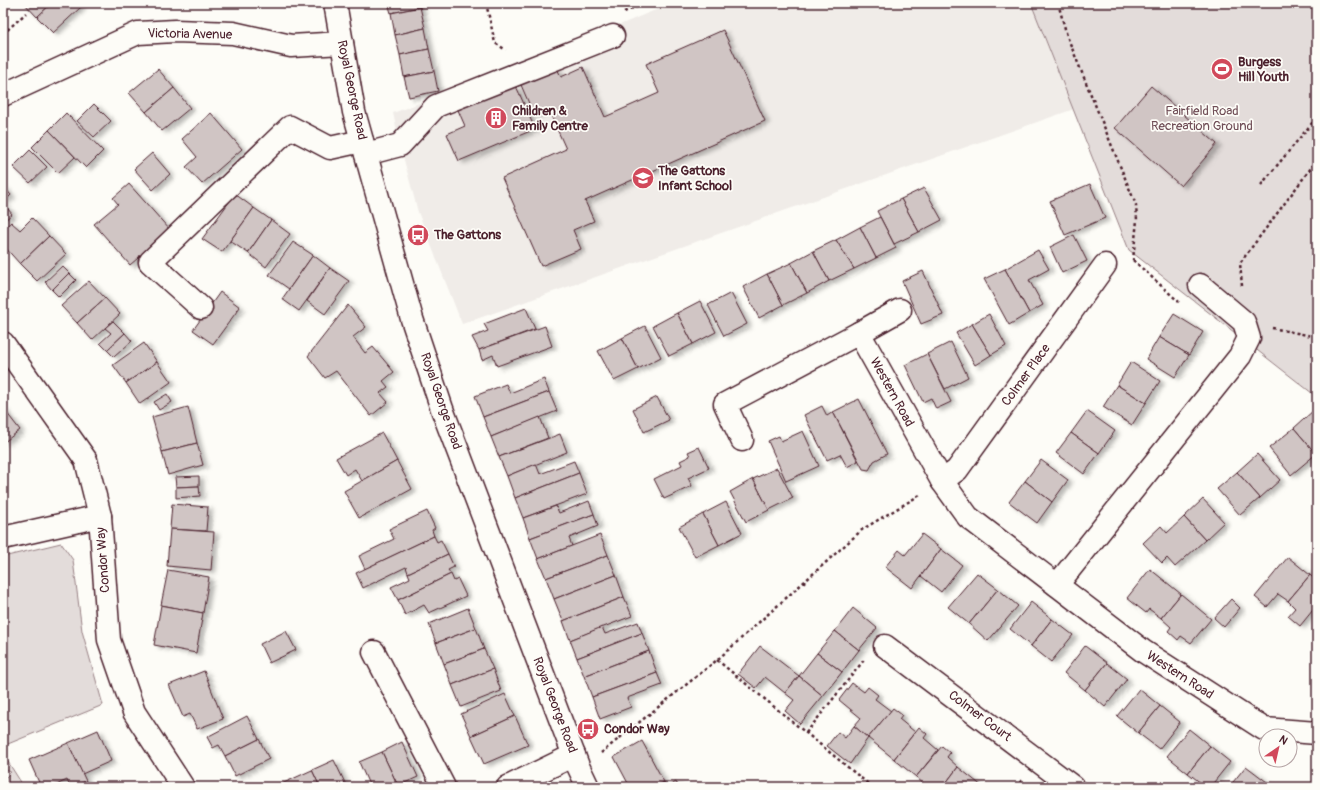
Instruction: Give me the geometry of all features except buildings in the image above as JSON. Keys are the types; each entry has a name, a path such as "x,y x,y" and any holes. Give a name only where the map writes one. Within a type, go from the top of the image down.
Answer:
{"street":[{"name":"Royal George Road","path":"335,3 354,112 412,318 442,409 576,760 588,787"},
{"name":"Victoria Avenue","path":"3,95 138,33 175,31 233,34 291,46 342,43"},
{"path":"201,308 150,262 290,127 330,148 364,148 400,145 436,106 613,36"},
{"name":"Colmer Place","path":"942,481 957,470 1105,265"},
{"path":"1057,585 1240,356 1249,338 1244,322 1200,285"},
{"path":"742,440 725,404 860,333 900,310"},
{"name":"Western Road","path":"860,333 942,481 968,517 1143,651 1264,729 1317,733"},
{"name":"Condor Way","path":"3,343 86,460 100,516 109,640 134,712 183,787"},
{"path":"3,538 100,516"},
{"name":"Colmer Court","path":"886,646 1073,787"},
{"path":"374,652 444,787"},
{"path":"508,787 576,760"}],"path":[{"path":"1058,3 1067,36 1136,205 1137,220 1133,260"},
{"path":"3,34 26,13"},
{"path":"1262,184 1317,117"},
{"path":"1317,160 1240,263 1244,322 1317,337"},
{"path":"576,760 597,756 717,660 863,529 942,481"},
{"path":"806,733 879,641 886,646"},
{"path":"717,660 872,787"}],"shaded area":[{"name":"The Gattons Infant School","path":"672,3 1031,3 1074,109 462,324 418,212 393,113 579,42"}],"green space":[{"name":"Fairfield Road Recreation Ground","path":"1031,3 1317,3 1317,397 1129,250"},
{"path":"61,543 73,560 82,631 103,705 3,746 3,557"},
{"path":"3,754 24,787 3,787 3,780 11,772 3,769"}],"place":[{"name":"Burgess Hill Youth","path":"1222,69"},
{"name":"Children & Family Centre","path":"496,118"},
{"name":"The Gattons Infant School","path":"643,178"},
{"name":"The Gattons","path":"418,235"},
{"name":"Condor Way","path":"588,729"}]}
